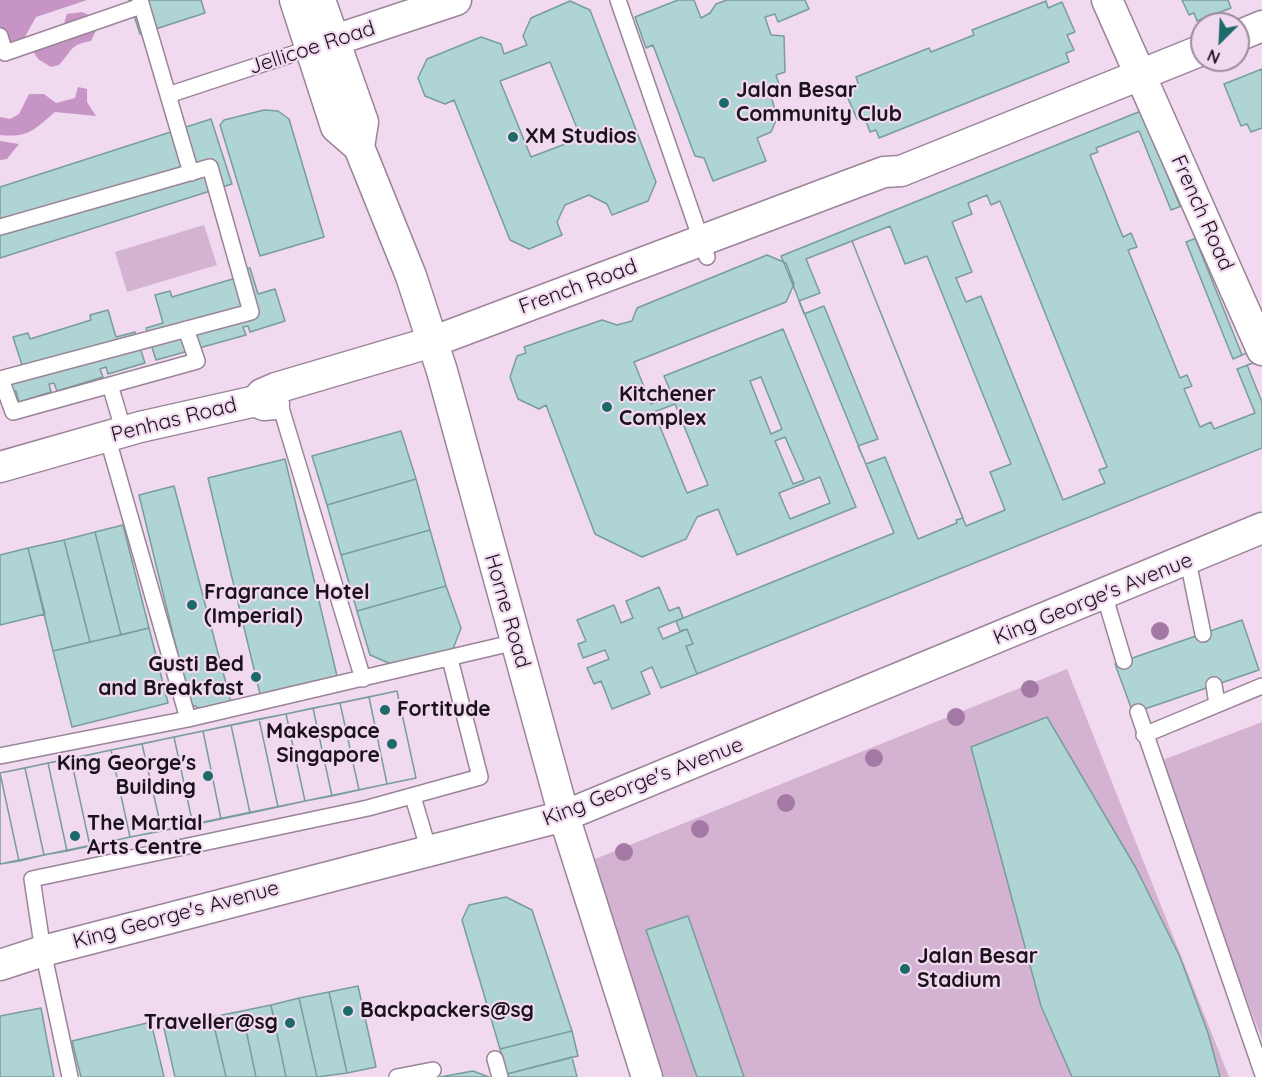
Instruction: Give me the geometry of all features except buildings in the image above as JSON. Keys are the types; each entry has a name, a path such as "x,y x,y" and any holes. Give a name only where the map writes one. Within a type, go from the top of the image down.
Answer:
{"street":[{"name":"Horne Road","path":"295,0 363,122 359,147 411,276 435,351 564,816 647,1077"},
{"name":"Horne Road","path":"320,0 322,45"},
{"name":"Jellicoe Road","path":"322,45 456,0"},
{"name":"French Road","path":"1107,0 1262,350"},
{"name":"French Road","path":"270,397 435,351 704,249 884,172 901,171 1190,55"},
{"name":"French Road","path":"382,377 435,351"},
{"name":"Penhas Road","path":"0,467 115,434 270,397 382,377"},
{"name":"King George's Avenue","path":"0,965 43,951 321,877 564,816 1188,561 1262,528"}],"lane":[{"path":"618,0 704,249"},
{"path":"0,36 5,53 140,3 191,173"},
{"name":"Jellicoe Road","path":"168,95 322,45"},
{"path":"0,227 210,167 251,312 186,329 1,379 13,412 197,361 186,329"},
{"path":"110,385 115,434 188,719"},
{"path":"270,397 363,679"},
{"path":"1188,561 1203,633"},
{"path":"1104,594 1124,661"},
{"path":"0,756 188,719 516,642"},
{"path":"70,1077 43,951 32,879 413,797 480,777 450,659"},
{"path":"1214,685 1217,704"},
{"path":"1144,735 1262,686"},
{"path":"1138,712 1144,735 1262,1072"},
{"path":"413,797 429,851"},
{"path":"495,1059 500,1077"},
{"path":"397,1077 433,1070"}],"shaded area":[{"path":"0,0 87,0 36,17 17,51 0,57"},
{"path":"82,12 91,16 98,26 91,41 75,46 59,65 51,67 38,59 31,48 59,39 67,14"},
{"path":"78,87 87,89 87,102 96,116 55,112 24,134 0,135 0,117 10,119 19,114 29,94 44,94 56,103 75,98"},
{"path":"0,141 19,144 7,159 0,160"},
{"path":"204,225 217,265 127,292 115,252"},
{"name":"Jalan Besar Stadium","path":"1067,669 1229,1077 656,1077 590,861"},
{"path":"1262,722 1262,1039 1155,763"}],"place":[{"name":"Jalan Besar Community Club","path":"724,103"},
{"name":"XM Studios","path":"513,137"},
{"name":"Kitchener Complex","path":"607,407"},
{"name":"Fragrance Hotel (Imperial)","path":"192,605"},
{"name":"Gusti Bed and Breakfast","path":"256,677"},
{"name":"Fortitude","path":"385,710"},
{"name":"Makespace Singapore","path":"392,744"},
{"name":"King George's Building","path":"208,776"},
{"name":"The Martial Arts Centre","path":"75,836"},
{"name":"Jalan Besar Stadium","path":"905,969"},
{"name":"Backpackers@sg","path":"348,1011"},
{"name":"Traveller@sg","path":"290,1023"}]}
